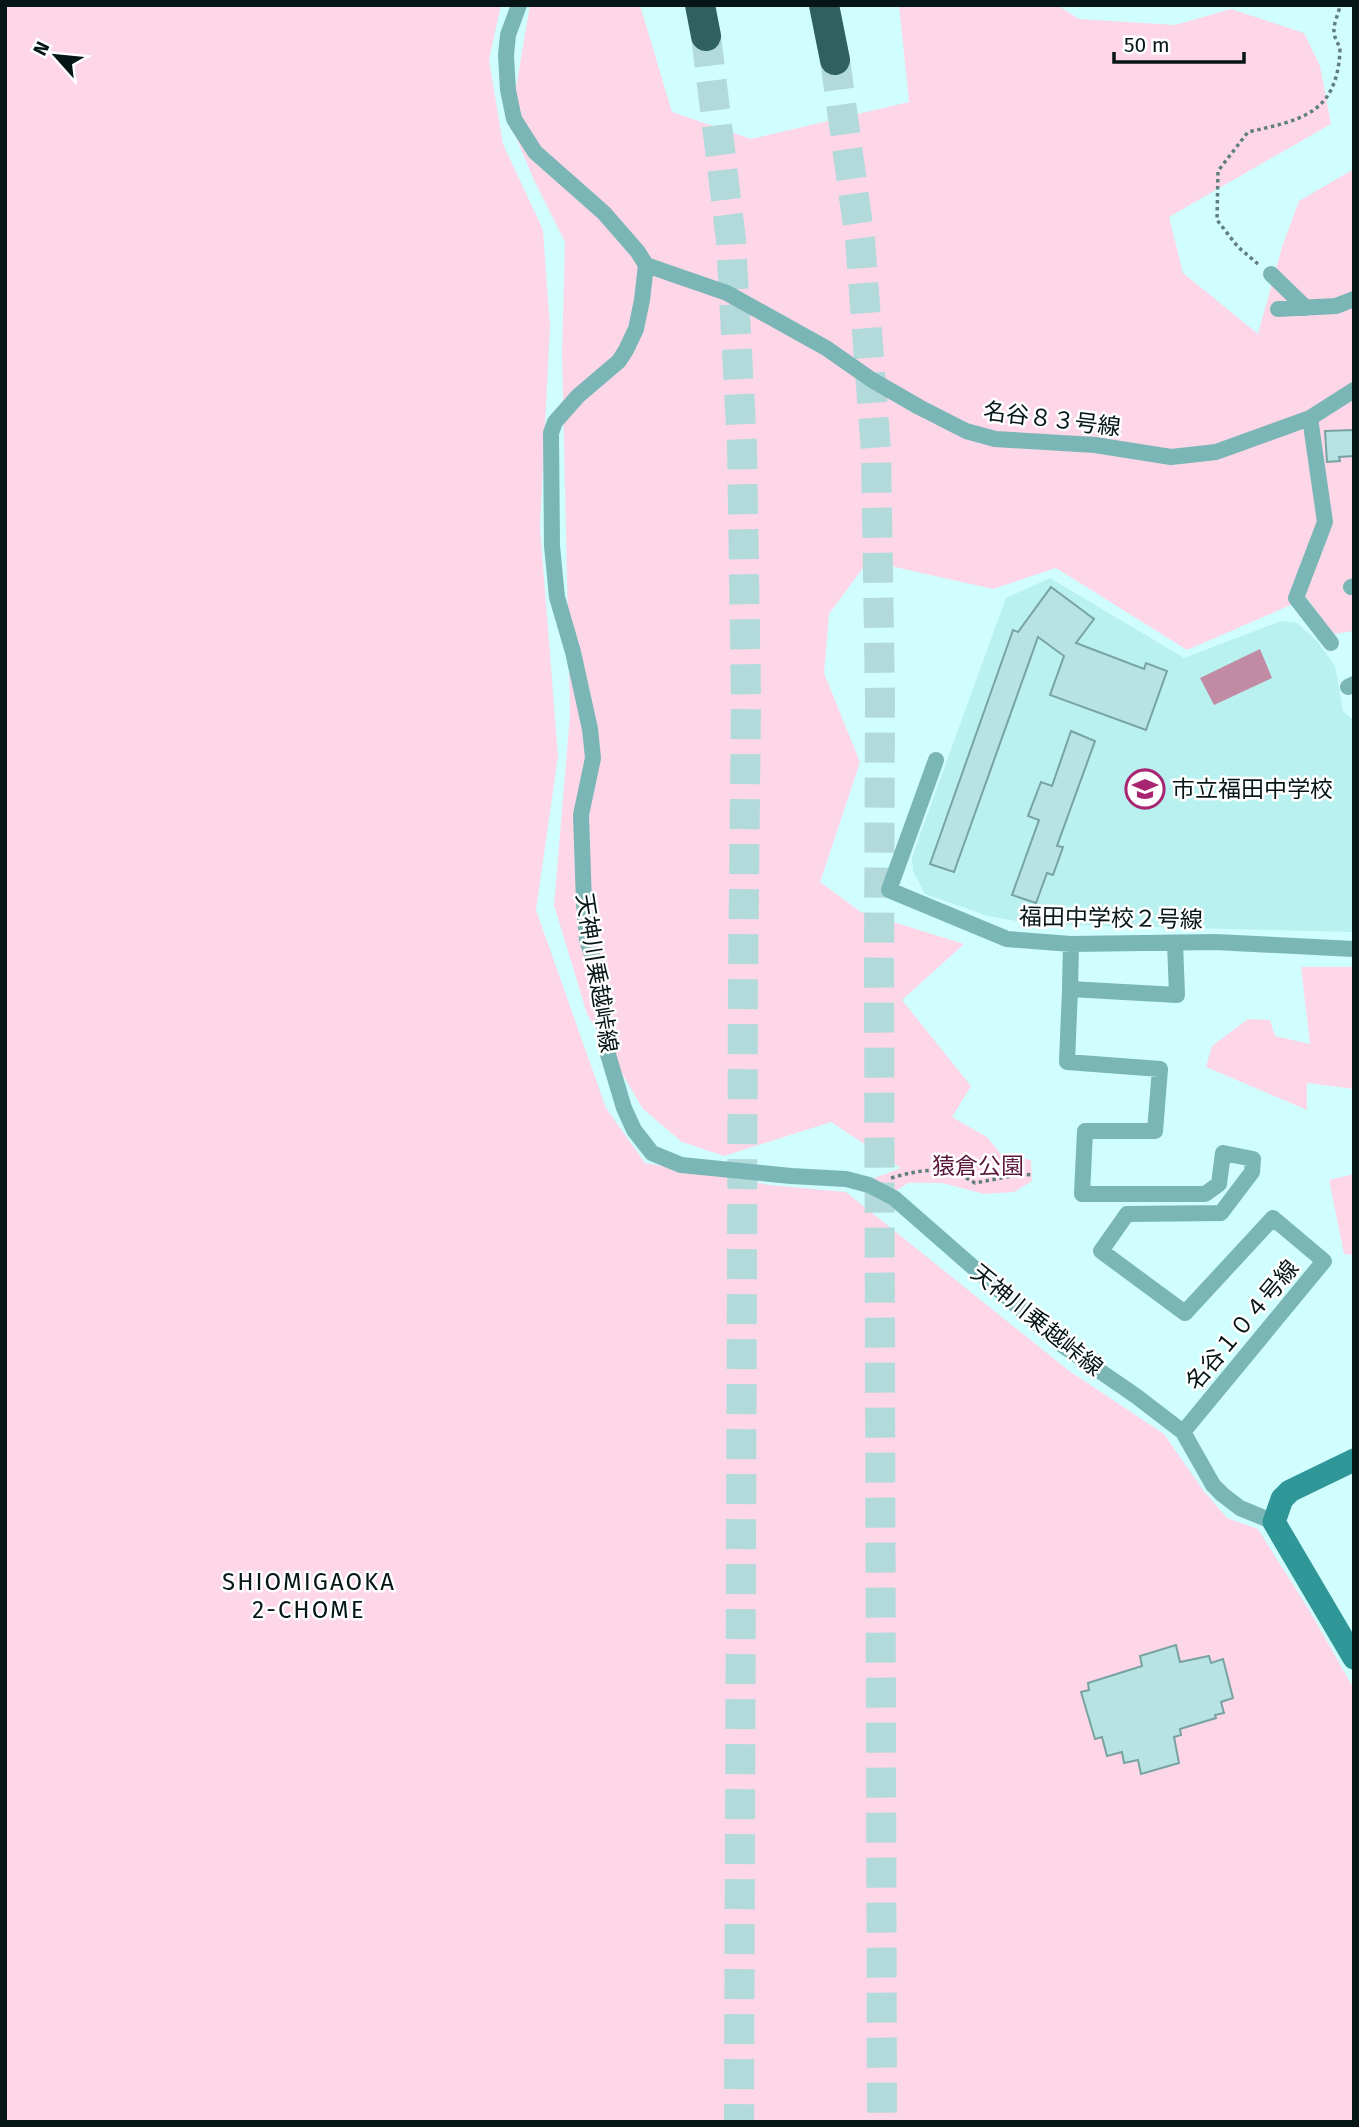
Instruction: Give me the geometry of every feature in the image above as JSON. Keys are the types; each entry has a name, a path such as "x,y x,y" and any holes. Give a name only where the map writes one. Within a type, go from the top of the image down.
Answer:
{"highway":[{"path":"700,5 706,36"},
{"path":"824,5 835,60"}],"street":[{"path":"519,5 508,35 506,55 508,90 514,119 535,152 604,213 646,265"},
{"name":"名谷８３号線","path":"646,265 727,293 826,348 872,380 919,407 966,431 995,439 1094,445 1171,457 1216,452 1310,418 1354,390"},
{"name":"天神川乗越峠線","path":"646,265 642,300 635,329 626,350 619,361 578,397 555,422 551,433 552,546 557,597 573,652 590,729 593,758 581,815 587,940 600,978 607,1051 624,1108 634,1130 645,1146 660,1158 701,1169 846,1179 869,1185 894,1198 1062,1345 1183,1432 1213,1485 1223,1495 1240,1508 1274,1522"},
{"path":"1271,274 1306,308"},
{"path":"1278,309 1336,306 1354,299"},
{"path":"1310,418 1325,522 1296,598 1331,643"},
{"name":"福田中学校２号線","path":"936,760 889,890 1007,939 1071,944 1215,942 1354,949"},
{"path":"1071,944 1070,989 1177,995 1175,943"},
{"name":"名谷１０４号線","path":"1070,989 1068,1062 1160,1069 1155,1130 1085,1132 1082,1194 1205,1195 1219,1184 1223,1153 1253,1159 1252,1172 1221,1213 1127,1214 1101,1251 1185,1314 1273,1218 1324,1261 1183,1432"},
{"path":"1349,1469 1286,1494 1274,1522 1354,1658"}],"path":[{"path":"1271,274 1238,247 1217,220 1218,171 1248,132 1296,121 1326,101 1338,72 1340,48 1333,31 1340,5"},
{"path":"869,1185 920,1170 940,1169 975,1183 1022,1174 1032,1175"}],"shaded area":[{"name":"市立福田中学校","path":"1050,578 1184,658 1281,621 1297,623 1317,641 1335,666 1343,711 1354,721 1354,932 1033,924 988,916 925,894 913,871 912,857 1006,598"},
{"path":"1260,649 1272,678 1214,705 1200,678"}],"green space":[{"path":"5,5 501,5 489,60 503,144 543,230 550,327 540,527 558,756 536,910 606,1108 645,1163 769,1185 846,1192 1068,1370 1164,1434 1203,1490 1227,1518 1258,1529 1354,1689 1354,2122 5,2122"},
{"name":"猿倉公園","path":"530,5 640,5 672,112 751,139 909,102 899,5 1057,5 1079,19 1175,25 1231,9 1304,33 1320,66 1331,124 1169,217 1183,273 1258,334 1282,247 1299,201 1354,169 1354,631 1333,634 1307,598 1187,650 1056,568 993,589 868,561 829,614 824,673 860,762 820,882 861,912 964,944 902,1000 971,1086 952,1117 987,1137 1001,1154 1031,1160 1032,1181 1014,1192 984,1194 942,1183 908,1183 893,1193 869,1180 901,1168 831,1122 724,1156 682,1142 643,1109 587,1014 554,905 570,714 562,353 565,242 534,180 510,123"},
{"path":"1301,967 1354,967 1354,1089 1307,1083 1307,1110 1206,1067 1212,1046 1248,1019 1270,1020 1275,1036 1310,1044"},
{"path":"1354,1174 1354,1255 1344,1254 1329,1180"}],"building":[{"path":"1354,430 1354,456 1339,457 1340,461 1327,462 1325,431"},
{"path":"1051,587 1094,619 1076,643 1144,669 1146,663 1167,671 1146,730 1050,695 1064,656 1038,637 954,872 930,864 1013,630 1018,632"},
{"path":"1071,731 1095,741 1057,846 1063,847 1053,875 1047,873 1036,903 1012,895 1039,820 1028,816 1041,782 1052,786"},
{"path":"1176,1645 1180,1662 1209,1656 1211,1663 1223,1659 1233,1698 1221,1702 1224,1713 1215,1715 1216,1718 1180,1729 1181,1735 1174,1737 1179,1763 1141,1774 1138,1760 1124,1763 1122,1752 1107,1756 1102,1737 1095,1739 1081,1692 1089,1690 1088,1683 1142,1666 1140,1656"}],"tunnel":[{"path":"706,36 731,240 742,445 746,700 739,2122"},
{"path":"835,60 860,240 876,451 880,698 882,2122"}],"place":[{"name":"市立福田中学校","path":"1145,789"}],"district":[{"name":"SHIOMIGAOKA 2-CHOME","path":"309,1596"}]}
